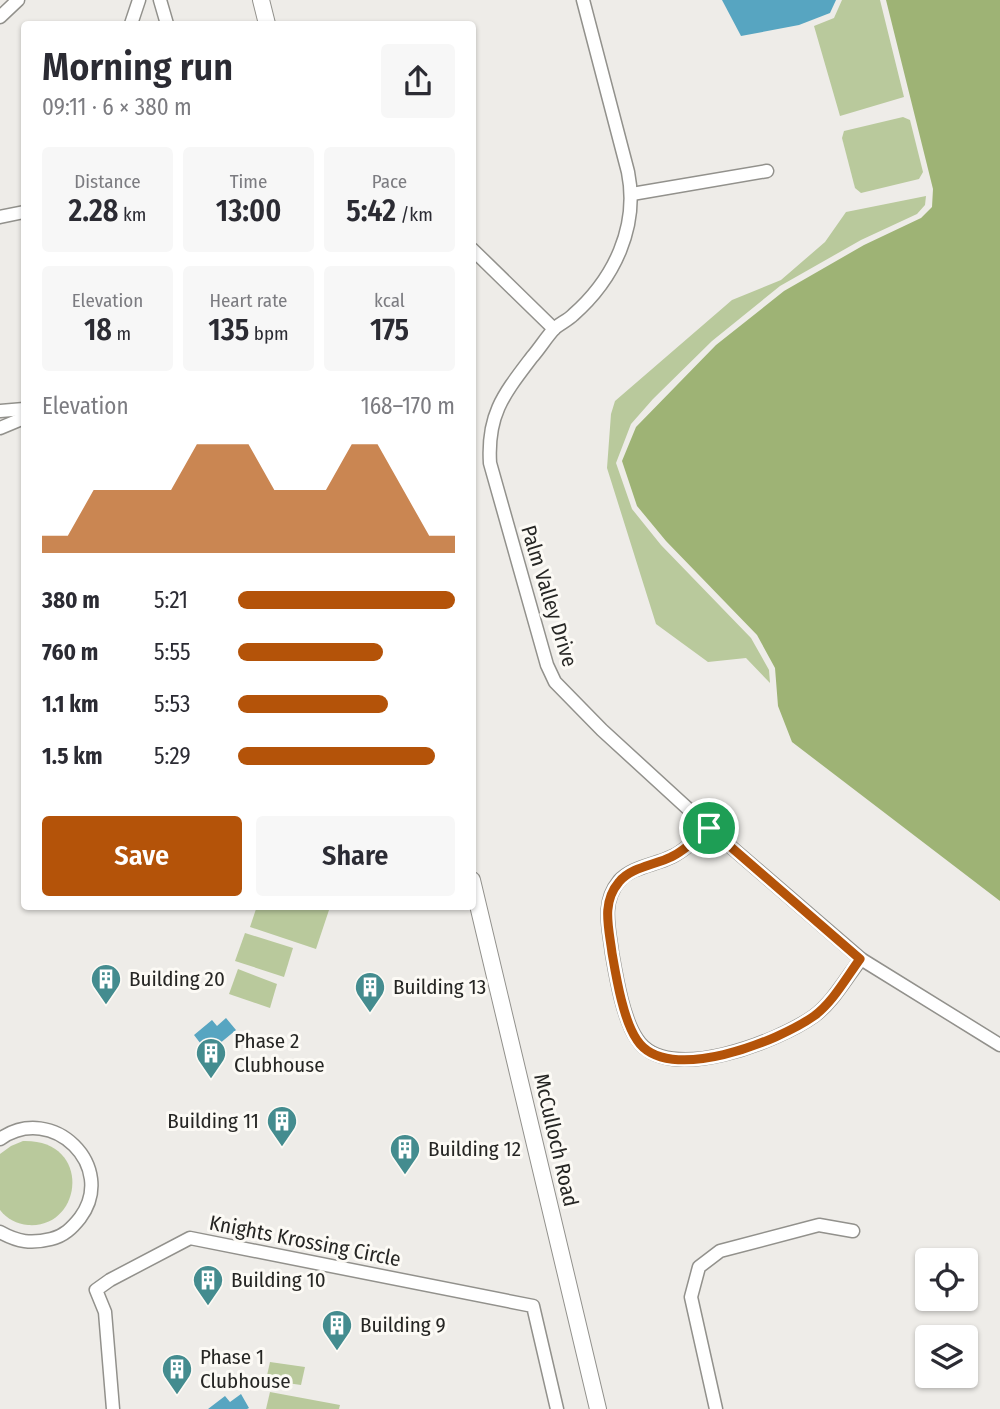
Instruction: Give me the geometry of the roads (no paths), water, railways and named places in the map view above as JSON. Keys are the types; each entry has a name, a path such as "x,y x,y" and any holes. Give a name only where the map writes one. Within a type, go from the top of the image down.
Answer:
{"street":[{"path":"0,18 18,0"},
{"path":"132,21 139,0"},
{"path":"160,0 166,21"},
{"path":"261,0 266,21"},
{"name":"Palm Valley Drive","path":"583,0 632,194 627,230 617,258 598,289 572,316 554,329 503,395 492,427 490,463 538,640 555,682 569,699 709,828 860,959 1000,1045"},
{"path":"632,194 767,171"},
{"path":"0,217 21,213"},
{"path":"476,253 554,329"},
{"path":"0,411 21,409"},
{"path":"0,428 21,419"},
{"path":"709,828 673,856 620,879 608,898 607,923 621,998 636,1040 647,1049 673,1060 693,1059 744,1048 782,1035 815,1016 828,1004 860,959"},
{"name":"McCulloch Road","path":"476,897 598,1409"},
{"path":"0,1139 9,1132 28,1127 48,1129 66,1138 84,1158 89,1172 90,1193 84,1212 72,1228 59,1237 34,1243 14,1240 0,1232"},
{"path":"716,1409 691,1297 699,1267 720,1251 819,1225 853,1231"},
{"name":"Knights Krossing Circle","path":"113,1409 105,1312 96,1290 190,1238 533,1306 557,1409"}],"water":[{"path":"722,0 836,0 830,13 799,25 741,36"},
{"path":"226,1018 236,1030 219,1044 214,1039 204,1048 194,1035 212,1020 217,1026"},
{"path":"241,1394 249,1408 247,1409 208,1409 225,1396 230,1402"}],"place":[{"name":"Building 20","path":"106,1006"},
{"name":"Building 13","path":"370,1014"},
{"name":"Phase 2 Clubhouse","path":"211,1080"},
{"name":"Building 11","path":"282,1148"},
{"name":"Building 12","path":"405,1176"},
{"name":"Building 10","path":"208,1307"},
{"name":"Building 9","path":"337,1352"},
{"name":"Phase 1 Clubhouse","path":"177,1396"}]}
